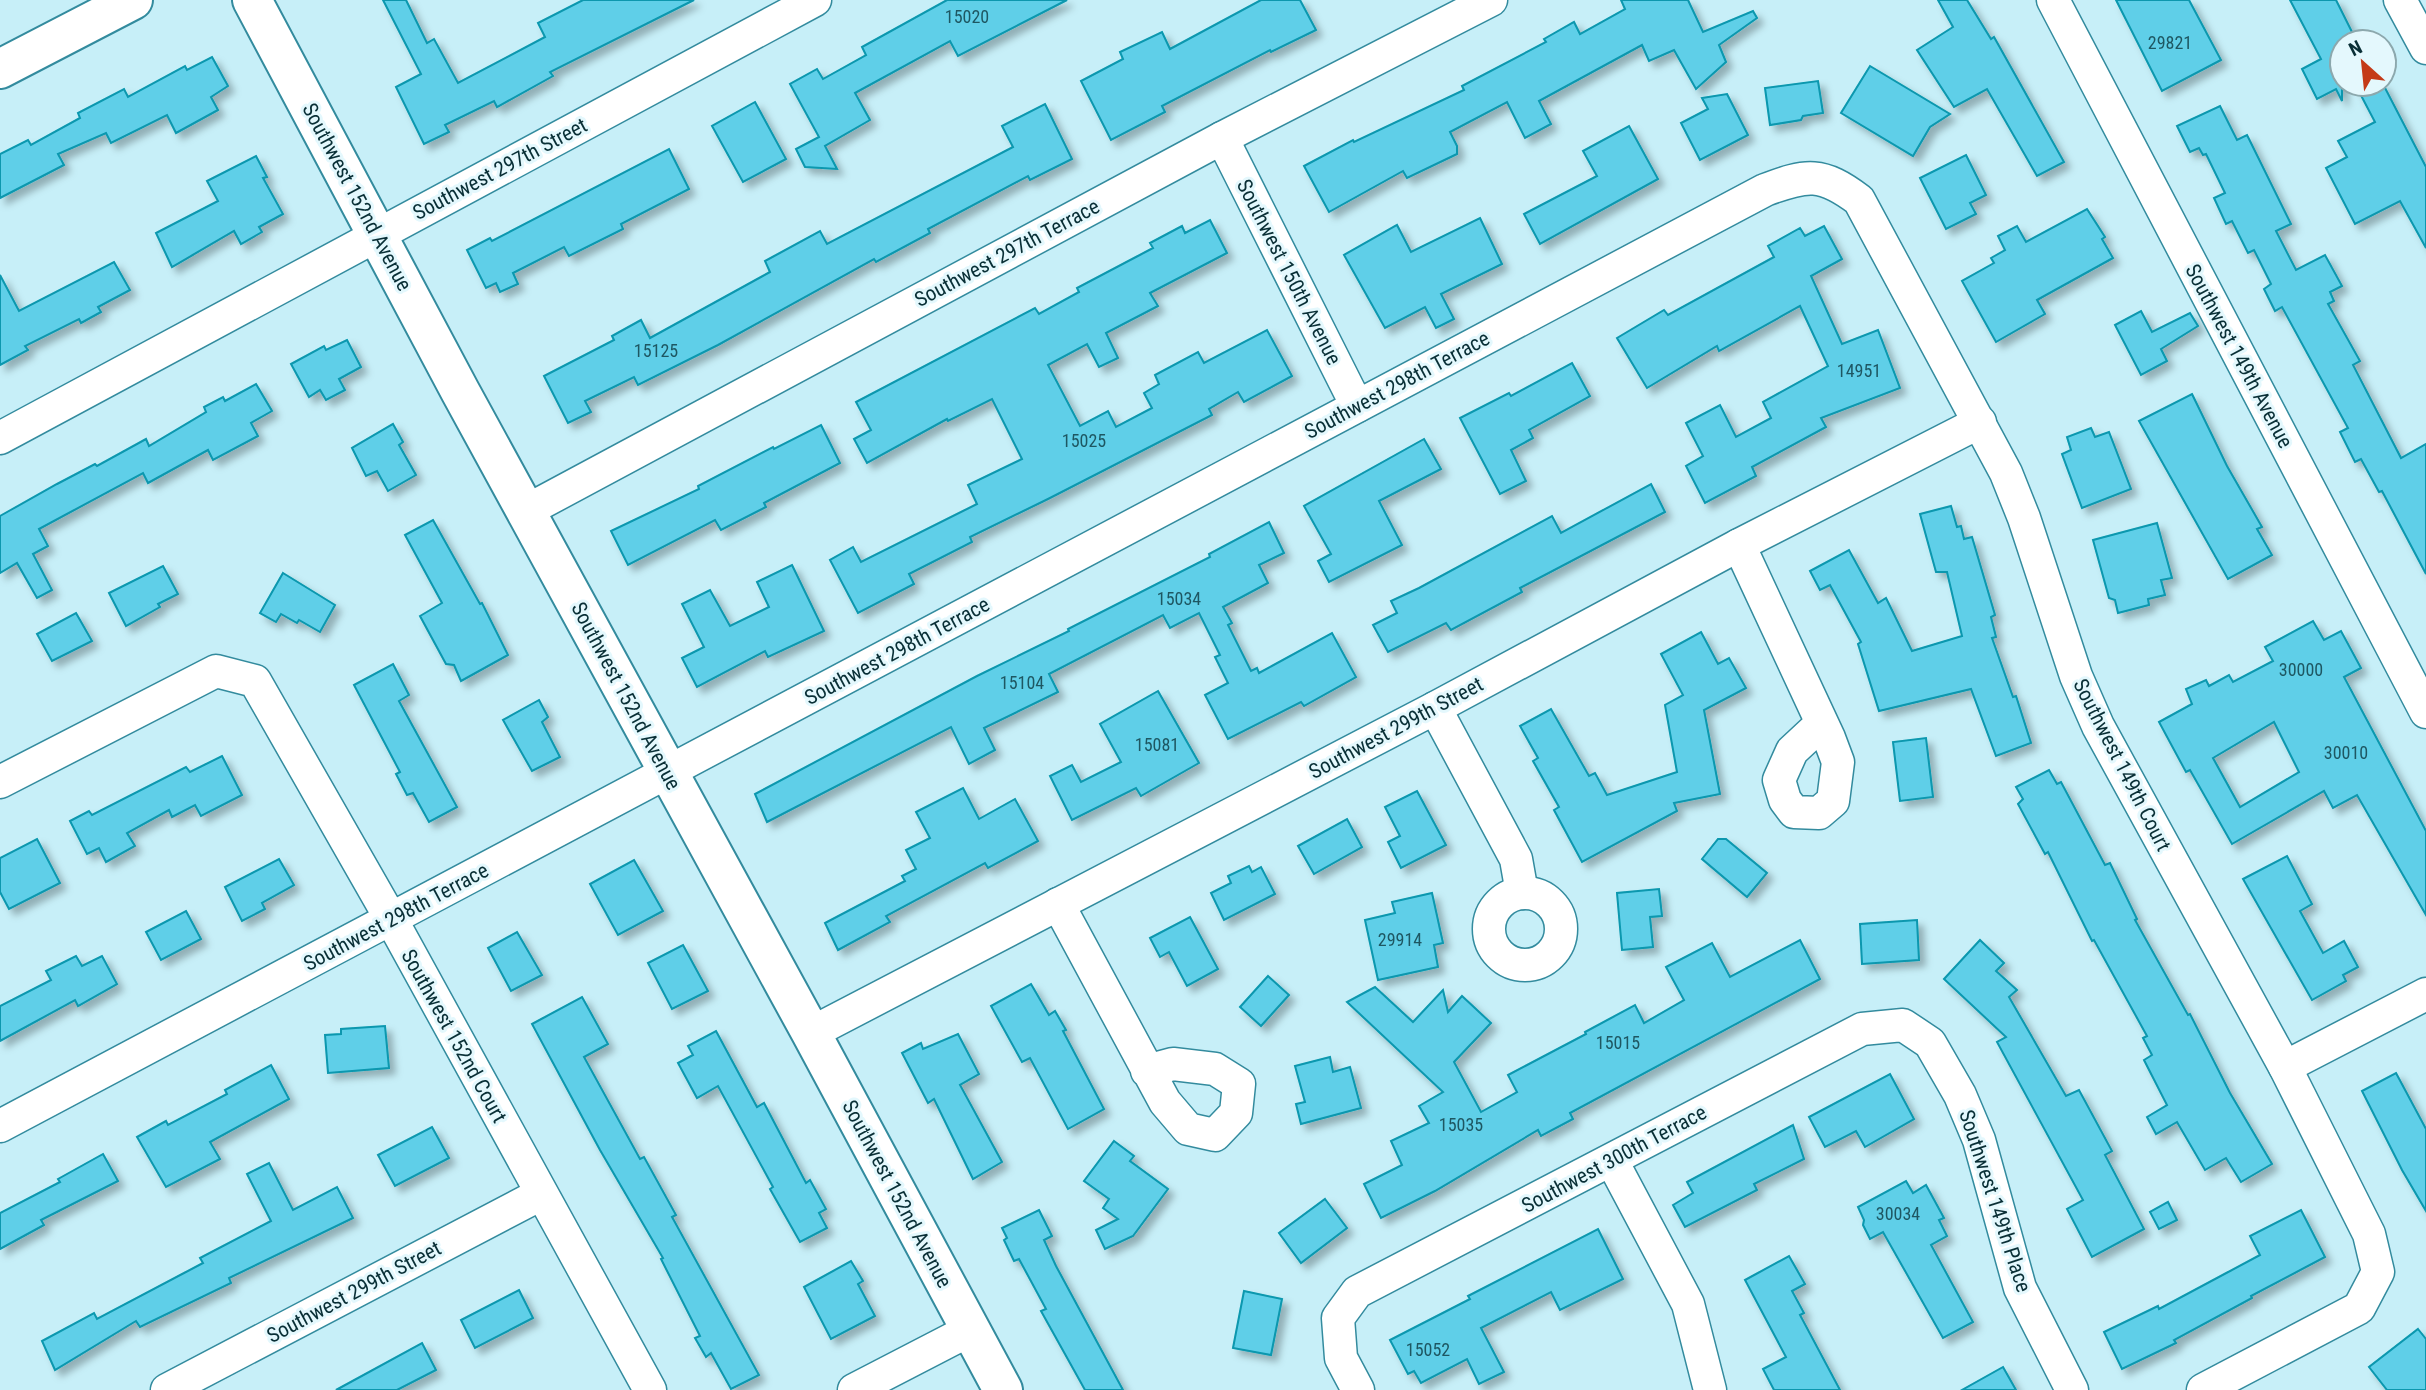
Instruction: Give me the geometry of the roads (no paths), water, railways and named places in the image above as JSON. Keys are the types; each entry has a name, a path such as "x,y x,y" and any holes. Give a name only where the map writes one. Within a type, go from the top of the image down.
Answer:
{"street":[{"path":"0,69 133,0"},
{"name":"Southwest 152nd Avenue","path":"252,0 1003,1390"},
{"name":"Southwest 297th Street","path":"0,438 815,0"},
{"name":"Southwest 297th Terrace","path":"526,510 1222,138 1490,0"},
{"name":"Southwest 149th Avenue","path":"2053,0 2426,712"},
{"path":"2400,0 2426,48"},
{"name":"Southwest 150th Avenue","path":"1222,138 1357,406"},
{"name":"Southwest 149th Court","path":"1795,179 1817,177 1833,182 1859,200 1980,422 2006,473 2024,518 2076,676 2098,726 2285,1068 2369,1234 2378,1272 2359,1308 2203,1390"},
{"name":"Southwest 298th Terrace","path":"0,1126 1765,190 1795,179"},
{"name":"Southwest 299th Street","path":"811,1033 1435,708 1740,545 1980,422"},
{"path":"1740,545 1821,724"},
{"name":"Southwest 152nd Court","path":"0,782 216,671 255,681 391,919 650,1390"},
{"path":"1435,708 1516,859 1522,893"},
{"path":"1058,904 1147,1071"},
{"path":"2285,1068 2426,994"},
{"name":"Southwest 300th Terrace","path":"1358,1390 1341,1358 1338,1318 1357,1292 1861,1029 1903,1025"},
{"name":"Southwest 149th Place","path":"1903,1025 1930,1043 1960,1095 1979,1140 2020,1288 2072,1390"},
{"path":"1612,1161 1688,1304 1710,1390"},
{"name":"Southwest 299th Street","path":"167,1390 541,1194"},
{"path":"854,1390 970,1330"}]}
